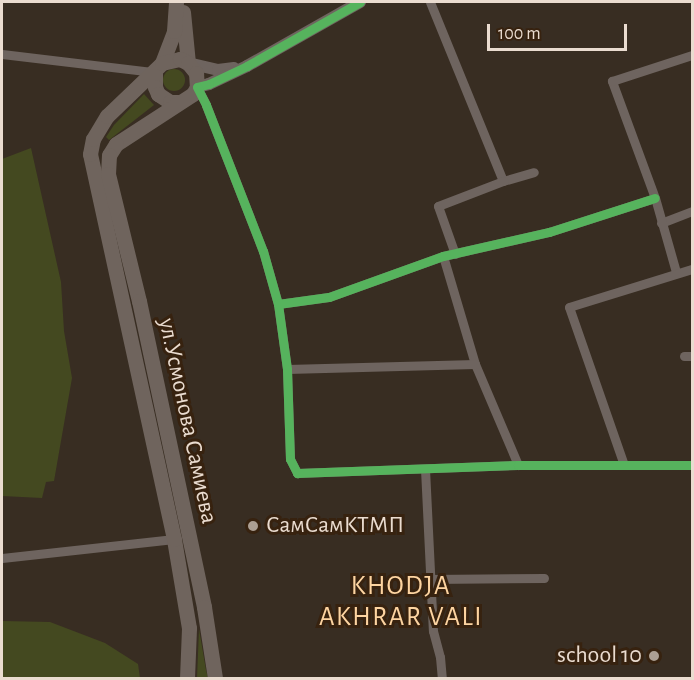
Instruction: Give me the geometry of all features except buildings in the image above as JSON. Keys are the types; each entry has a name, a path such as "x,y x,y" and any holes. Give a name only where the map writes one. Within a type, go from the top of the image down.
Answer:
{"main road":[{"path":"176,2 174,31 159,68 155,87 158,94 170,102 186,100 197,87 196,73 188,63 180,59 159,68 107,116 93,139 90,154 174,539 189,628 188,676"},
{"path":"182,2 188,63"},
{"name":"ул.Усмонова Самиева","path":"178,102 116,144 110,155 108,174 139,301 204,607 215,678"}],"street":[{"path":"360,2 247,66 209,84 197,87 263,251 278,304 287,369 290,459 297,473 518,465 693,465"},
{"path":"430,2 503,181"},
{"path":"2,54 159,68"},
{"path":"676,272 655,198 612,81 693,55"},
{"path":"188,63 218,70 247,66"},
{"path":"455,254 438,206 503,181 534,172"},
{"path":"278,304 329,297 443,256 549,232 655,198"},
{"path":"661,223 693,211"},
{"path":"443,256 475,364 518,465"},
{"path":"624,465 569,307 676,272 693,269"},
{"path":"287,369 475,364"},
{"path":"425,469 433,631 440,657 442,678"},
{"path":"2,558 174,539"},
{"path":"430,579 544,578"}],"green space":[{"path":"174,69 182,72 185,80 182,88 174,91 166,88 163,80 166,72"},
{"path":"144,94 154,105 109,140 106,137 114,125"},
{"path":"31,148 61,282 64,331 72,378 54,481 46,482 42,498 2,496 2,159"},
{"path":"2,621 50,622 105,643 138,664 140,678 2,678"},
{"path":"199,629 206,670 208,678 197,678"}],"cycle path":[{"path":"360,2 247,66 209,84 197,87 263,251 278,304 287,369 290,459 297,473 518,465 692,465"},
{"path":"278,304 329,297 443,256 549,232 655,198"}],"place":[{"name":"СамСамКТМП","path":"253,526"},
{"name":"school 10","path":"654,656"}],"district":[{"name":"KHODJA AKHRAR VALI","path":"401,600"}]}
